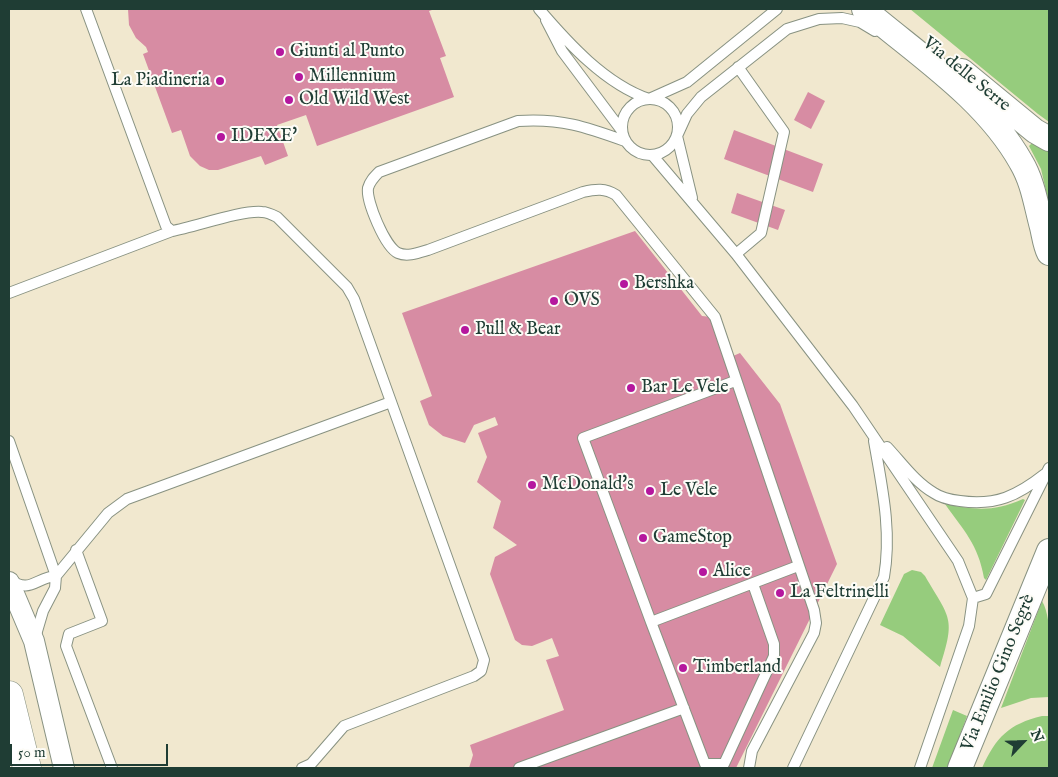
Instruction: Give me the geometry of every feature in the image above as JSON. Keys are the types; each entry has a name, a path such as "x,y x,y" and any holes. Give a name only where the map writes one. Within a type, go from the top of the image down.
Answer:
{"main road":[{"path":"9,694 28,768"}],"street":[{"name":"Via delle Serre","path":"864,9 983,111 1004,136 1022,163 1033,188 1049,252"},
{"name":"Via delle Serre","path":"885,9 1035,130 1049,139"},
{"name":"Via Emilio Gino Segrè","path":"960,768 1049,551"},
{"path":"9,580 34,641 64,768"}],"lane":[{"path":"86,9 166,226 172,231"},
{"path":"625,141 622,130 623,118 633,104 687,82 777,9"},
{"path":"541,12 589,60 611,78 637,95 658,100 673,110 679,127 677,136 694,202"},
{"path":"541,12 562,51 622,130"},
{"path":"749,768 752,751 814,633 816,623 814,610 735,381 715,317 629,210 609,190 598,189 583,192 428,250 404,255 392,250 386,241 368,197 368,186 379,172 518,121 556,121 580,124 625,141 637,153 653,156 668,150 687,114 701,97 787,29 819,19 842,18 860,22 884,37 902,41"},
{"path":"736,254 761,233 784,132 738,67"},
{"path":"653,156 694,202 736,254 853,406 958,561 973,598 970,626 920,768"},
{"path":"9,293 172,231 256,212 277,217 347,287 354,299 484,660 484,667 474,676 344,726 310,764 302,768"},
{"path":"735,381 583,438 706,766 724,764 772,661 774,644 753,584"},
{"path":"9,580 17,585 29,586 46,577 56,576 108,513 127,499 391,402"},
{"path":"874,438 884,443 923,485 936,495 955,500 976,503 996,502 1030,486 1047,471"},
{"path":"793,768 884,577 887,557 887,525 874,438"},
{"path":"9,441 56,576 55,588 43,611 34,641"},
{"path":"973,598 986,594 1047,471"},
{"path":"76,550 102,621 69,634 66,646 112,768"},
{"path":"651,622 798,566"},
{"path":"519,768 684,708"}],"green space":[{"path":"910,9 1049,9 1049,122 1038,114"},
{"path":"1036,139 1049,147 1049,204 1041,169 1029,146"},
{"path":"1025,500 986,580 974,547 945,504 984,509 1003,506"},
{"path":"912,570 921,572 925,576 948,619 948,638 940,667 903,636 880,625 904,574"},
{"path":"1042,601 1046,610 1049,634 1049,697 1031,698 1001,708"},
{"path":"953,710 967,716 948,768 932,768"},
{"path":"1042,716 1049,716 1049,768 982,768 998,740 1005,733 1021,723"}],"building":[{"name":"Millennium","path":"128,9 435,9 429,11 446,56 440,58 454,97 317,146 306,115 277,125 288,156 265,165 261,156 218,170 209,170 200,166 190,156 181,130 172,133 143,54 148,52 146,47 136,38 129,25"},
{"path":"808,92 825,101 811,129 794,120"},
{"path":"734,130 823,164 813,192 724,159"},
{"path":"737,193 785,210 778,230 731,213"},
{"name":"Le Vele","path":"635,231 702,316 721,318 733,356 740,353 780,404 837,564 736,768 469,768 473,755 470,745 564,710 546,660 559,656 552,638 532,646 522,645 515,640 490,574 495,557 517,545 493,528 501,501 477,482 487,457 478,433 498,425 495,417 474,425 465,443 443,436 429,425 420,401 432,396 402,313"}],"place":[{"name":"Giunti al Punto","path":"280,52"},
{"name":"Millennium","path":"299,77"},
{"name":"La Piadineria","path":"220,81"},
{"name":"Old Wild West","path":"289,100"},
{"name":"IDEXE'","path":"221,137"},
{"name":"Bershka","path":"624,284"},
{"name":"OVS","path":"554,301"},
{"name":"Pull & Bear","path":"465,330"},
{"name":"Bar Le Vele","path":"631,388"},
{"name":"McDonald's","path":"532,485"},
{"name":"Le Vele","path":"650,491"},
{"name":"GameStop","path":"643,538"},
{"name":"Alice","path":"703,572"},
{"name":"La Feltrinelli","path":"780,593"},
{"name":"Timberland","path":"683,668"}]}
